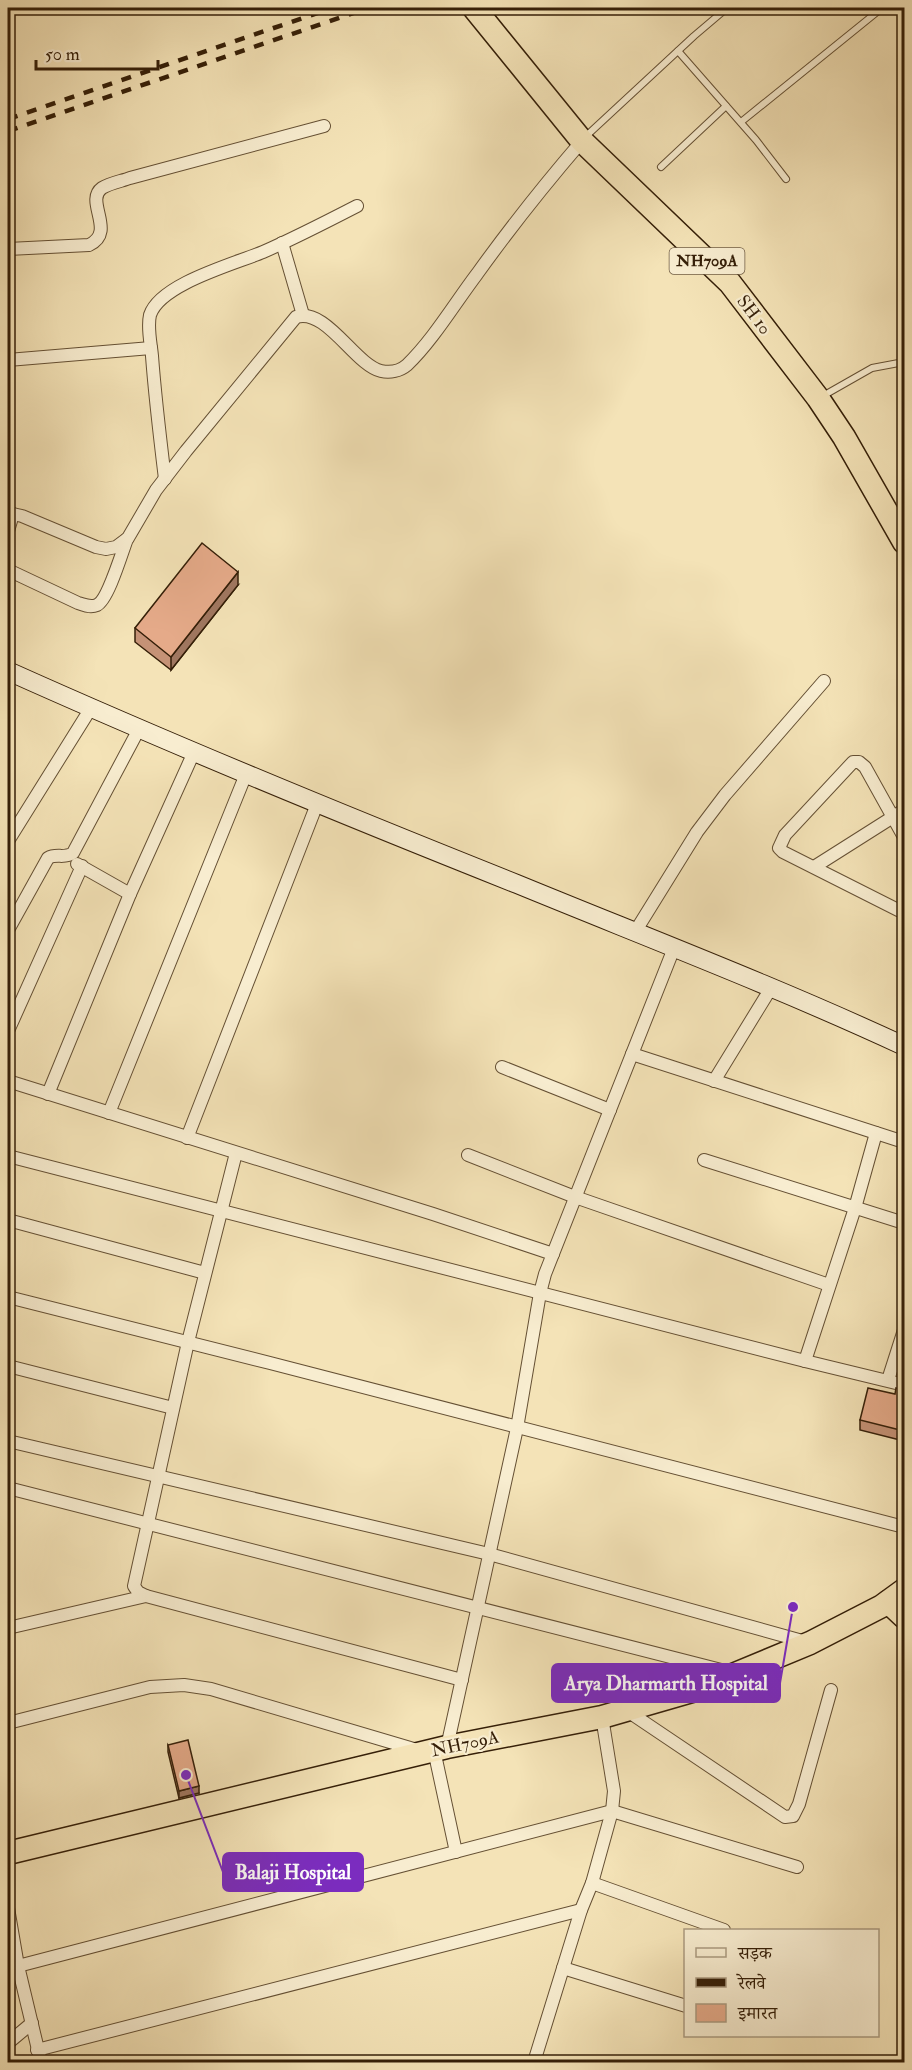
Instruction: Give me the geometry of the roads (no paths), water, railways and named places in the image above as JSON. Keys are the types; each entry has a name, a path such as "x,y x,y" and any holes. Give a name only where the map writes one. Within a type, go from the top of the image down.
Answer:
{"highway":[{"name":"SH 10","path":"474,8 582,141 730,283 818,398 844,437 904,542"},
{"name":"NH709A","path":"8,1853 435,1750 602,1717 699,1689 810,1643 896,1596"},
{"path":"896,1596 904,1617"}],"main road":[{"path":"8,671 317,804 674,948 904,1046"}],"street":[{"path":"8,249 89,244 97,241 100,235 100,224 96,202 97,195 102,189 130,178 324,126"},
{"path":"8,570 78,603 96,606 102,602 128,538 165,479 296,317 303,315 321,322 380,371 398,371 406,366 425,344 517,219 582,141"},
{"path":"165,479 151,348 149,319 153,309 159,301 177,288 221,267 261,253 357,206"},
{"path":"282,243 303,315"},
{"path":"8,360 151,348"},
{"path":"8,531 10,514 96,547 106,549 116,547 128,538"},
{"path":"635,932 697,832 824,681"},
{"path":"8,841 91,708"},
{"path":"66,857 73,854 140,729"},
{"path":"48,1094 130,894 194,752"},
{"path":"904,837 865,767 859,762 853,762 785,835 779,848 904,913"},
{"path":"109,1113 246,774"},
{"path":"187,1138 317,804"},
{"path":"814,867 904,810"},
{"path":"8,930 48,858 56,855 66,857 130,894"},
{"path":"8,1031 82,866"},
{"path":"456,1852 435,1750 462,1680 517,1428 540,1293 575,1197 674,948"},
{"path":"714,1081 771,988"},
{"path":"632,1054 904,1142"},
{"path":"502,1067 610,1110"},
{"path":"8,1081 433,1214 553,1254"},
{"path":"805,1361 855,1208 876,1133"},
{"path":"236,1153 188,1342 134,1586 138,1592 146,1596 462,1680"},
{"path":"468,1155 575,1197 829,1285"},
{"path":"8,1156 904,1385"},
{"path":"704,1160 904,1223"},
{"path":"8,1220 205,1273"},
{"path":"8,1297 904,1527"},
{"path":"888,1380 904,1330"},
{"path":"8,1366 173,1408"},
{"path":"8,1441 489,1554 810,1643"},
{"path":"8,1488 736,1674"},
{"path":"8,1628 146,1596"},
{"path":"8,1723 150,1687 184,1685 211,1689 435,1750"},
{"path":"626,1710 785,1816 793,1816 799,1804 831,1690"},
{"path":"534,2062 581,1910 592,1883 612,1811 614,1791 602,1717"},
{"path":"18,1966 612,1811 798,1867"},
{"path":"592,1883 721,1929"},
{"path":"8,1908 18,1966 39,2056 581,1910"},
{"path":"563,1968 684,2005"},
{"path":"8,2043 32,2023"}],"lane":[{"path":"582,141 727,8"},
{"path":"741,123 882,8"},
{"path":"678,51 786,179"},
{"path":"661,167 726,106"},
{"path":"818,398 872,368 904,362"}],"railway":[{"path":"8,119 332,8"},
{"path":"8,131 368,8"}],"place":[{"name":"Arya Dharmarth Hospital","path":"793,1607"},
{"name":"Balaji Hospital","path":"186,1775"}]}
